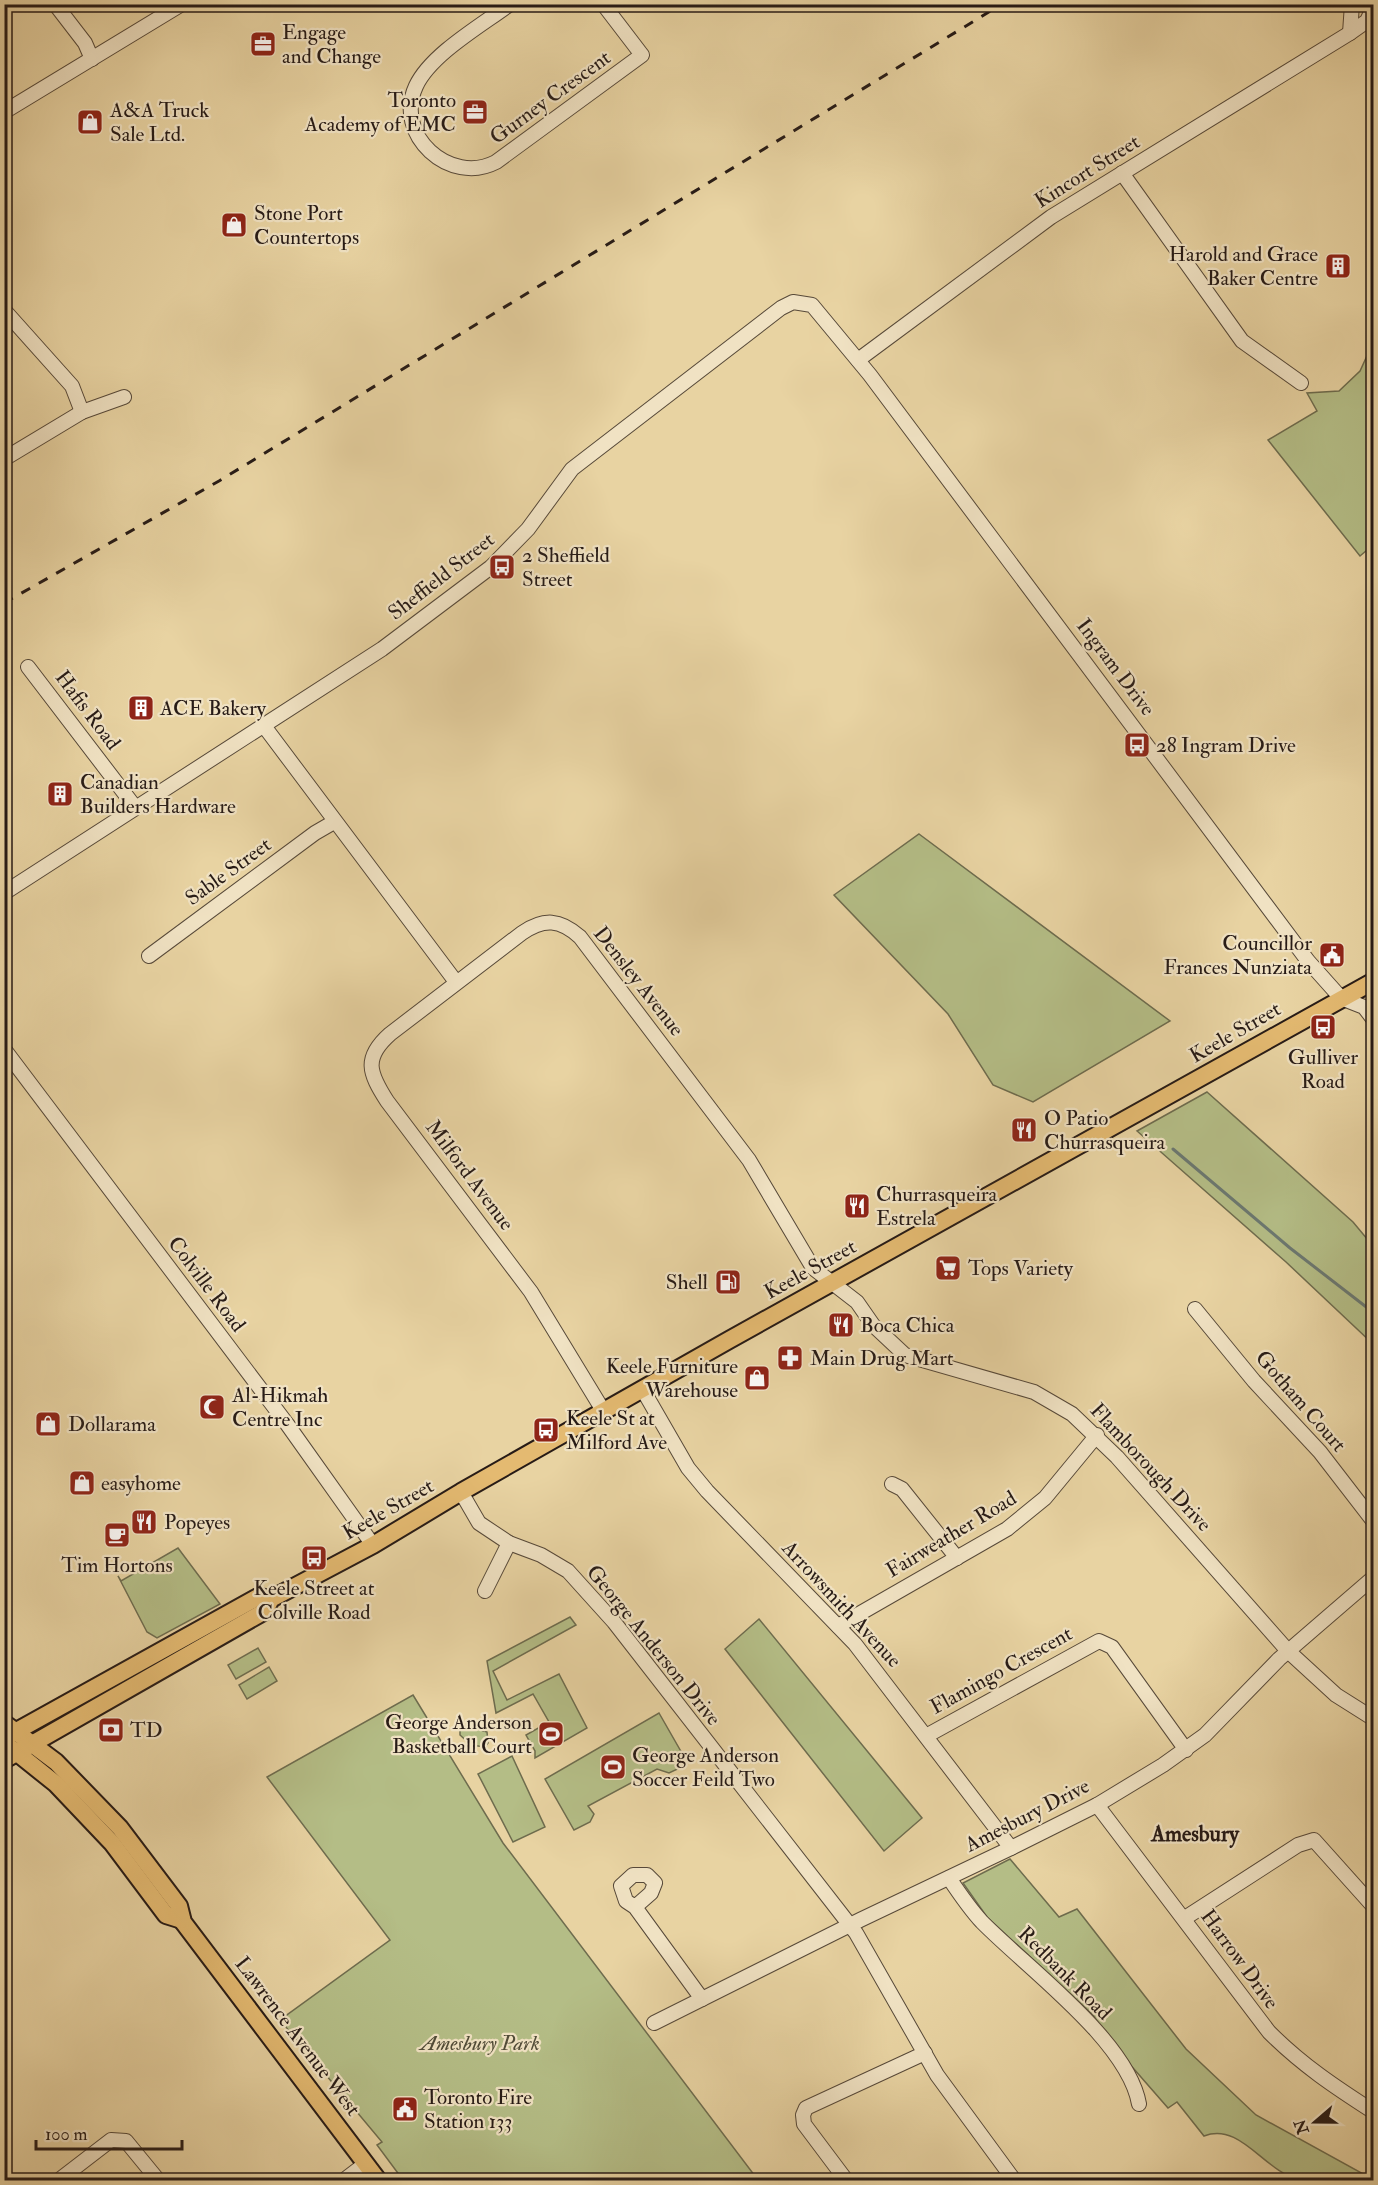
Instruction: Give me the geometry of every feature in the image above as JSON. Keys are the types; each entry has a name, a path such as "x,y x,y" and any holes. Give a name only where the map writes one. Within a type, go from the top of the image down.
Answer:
{"main road":[{"name":"Keele Street","path":"33,1744 265,1611 271,1599 373,1545 461,1492 833,1282 1374,981"},
{"name":"Keele Street","path":"9,1741 152,1656 258,1597 271,1599"},
{"path":"152,1656 161,1671"},
{"path":"56,1762 56,1739 69,1723"},
{"name":"Lawrence Avenue West","path":"9,1741 33,1744 56,1762 130,1840 179,1906 182,1920 378,2181"},
{"name":"Lawrence Avenue West","path":"9,1741 56,1784 112,1843 166,1915 182,1920"}],"street":[{"path":"55,4 85,43 92,59"},
{"path":"4,112 182,4"},
{"name":"Gurney Crescent","path":"510,4 450,49 425,73 416,87 411,108 419,137 434,155 458,168 475,169 496,162 642,55 603,4"},
{"path":"1350,33 1352,4"},
{"name":"Kincort Street","path":"858,360 1051,217 1350,33 1367,21 1374,6"},
{"path":"1122,173 1242,341 1301,383"},
{"name":"Sheffield Street","path":"4,893 386,646 491,567 528,529 572,470 781,308 794,302 812,306 858,360"},
{"path":"4,310 72,386 82,412"},
{"name":"Ingram Drive","path":"858,360 1094,671 1308,961 1341,998"},
{"path":"4,459 82,412 124,397"},
{"name":"Hafis Road","path":"28,667 135,807"},
{"path":"264,726 456,982"},
{"name":"Sable Street","path":"149,956 315,833 334,822"},
{"name":"Densley Avenue","path":"456,982 531,927 542,922 561,923 569,927 580,937 749,1160 813,1268 833,1282"},
{"name":"Milford Avenue","path":"456,982 378,1044 370,1062 375,1083 531,1292 604,1412"},
{"path":"1341,998 1364,1006 1374,1020"},
{"name":"Colville Road","path":"4,1049 287,1424 373,1545"},
{"name":"Flamborough Drive","path":"833,1282 857,1302 873,1325 905,1355 1034,1392 1072,1414 1097,1436 1288,1651 1336,1695 1374,1719"},
{"name":"Gotham Court","path":"1195,1309 1259,1388 1320,1452 1374,1522"},
{"name":"Arrowsmith Avenue","path":"643,1390 688,1468 707,1491 838,1626 880,1674 1011,1848"},
{"name":"Fairweather Road","path":"838,1626 1007,1529 1045,1498 1097,1436"},
{"path":"892,1484 902,1489 957,1558"},
{"name":"George Anderson Drive","path":"461,1492 479,1522 509,1543 541,1555 568,1571 614,1622 849,1926 952,2098 1014,2181"},
{"path":"485,1591 509,1543"},
{"name":"Amesbury Drive","path":"654,2023 1097,1804 1186,1750 1205,1735 1288,1651 1374,1577"},
{"name":"Flamingo Crescent","path":"926,1736 1099,1641 1112,1647 1186,1750"},
{"name":"Harrow Drive","path":"1097,1804 1269,2032 1316,2075 1374,2112"},
{"path":"1185,1918 1298,1845 1314,1840 1374,1907"},
{"name":"Redbank Road","path":"949,1878 983,1923 1083,2016 1136,2084 1139,2104"},
{"path":"635,1907 702,1999"},
{"path":"846,2181 804,2124 803,2115 807,2108 925,2054"},
{"path":"59,2181 111,2140 119,2139 126,2141 158,2181"},
{"path":"344,2181 365,2164"}],"green space":[{"path":"1373,320 1373,545 1360,556 1268,440 1317,411 1307,393 1339,391 1360,371 1371,347 1368,327"},
{"path":"919,834 1170,1021 1033,1102 993,1085 948,1014 834,895"},
{"path":"1207,1092 1353,1222 1373,1246 1373,1344 1286,1262 1137,1131"},
{"path":"178,1548 220,1604 157,1638 147,1632 118,1576 121,1581"},
{"path":"570,1617 576,1625 493,1671 507,1700 559,1674 587,1728 535,1758 535,1751 526,1735 549,1722 533,1694 496,1713 487,1661"},
{"path":"759,1619 922,1818 884,1851 725,1649"},
{"path":"258,1648 266,1662 236,1679 228,1665"},
{"path":"269,1667 277,1681 247,1699 239,1685"},
{"name":"Amesbury Park","path":"413,1695 503,1843 758,2180 403,2180 377,2145 382,2142 280,2020 390,1940 267,1777"},
{"name":"George Anderson Soccer Feild Two","path":"659,1713 683,1755 678,1758 684,1766 669,1773 657,1769 588,1806 594,1814 590,1822 574,1830 545,1779"},
{"path":"467,1726 487,1732 488,1743 485,1747 471,1745 460,1735 460,1729"},
{"path":"512,1756 545,1827 513,1842 478,1774"},
{"path":"1010,1859 1059,1917 1077,1909 1186,2049 1256,2115 1367,2176 1365,2180 1324,2182 1300,2180 1287,2175 1241,2141 1217,2134 1204,2136 1177,2102 1168,2108 1113,2045 1093,2015 987,1917 963,1883"}],"waterway":[{"path":"1173,1149 1290,1248 1374,1313"}],"railway":[{"path":"4,603 219,481 1002,4"}],"place":[{"name":"Engage and Change","path":"263,44"},
{"name":"Toronto Academy of EMC","path":"475,112"},
{"name":"A&A Truck Sale Ltd.","path":"90,122"},
{"name":"Stone Port Countertops","path":"234,225"},
{"name":"Harold and Grace Baker Centre","path":"1338,266"},
{"name":"2 Sheffield Street","path":"502,567"},
{"name":"ACE Bakery","path":"141,708"},
{"name":"28 Ingram Drive","path":"1137,745"},
{"name":"Canadian Builders Hardware","path":"60,794"},
{"name":"Councillor Frances Nunziata","path":"1332,955"},
{"name":"Gulliver Road","path":"1323,1027"},
{"name":"O Patio Churrasqueira","path":"1024,1130"},
{"name":"Churrasqueira Estrela","path":"857,1206"},
{"name":"Tops Variety","path":"948,1268"},
{"name":"Shell","path":"728,1282"},
{"name":"Boca Chica","path":"841,1325"},
{"name":"Main Drug Mart","path":"790,1358"},
{"name":"Keele Furniture Warehouse","path":"757,1378"},
{"name":"Al-Hikmah Centre Inc","path":"212,1407"},
{"name":"Dollarama","path":"48,1424"},
{"name":"Keele St at Milford Ave","path":"546,1430"},
{"name":"easyhome","path":"82,1483"},
{"name":"Popeyes","path":"144,1522"},
{"name":"Tim Hortons","path":"117,1535"},
{"name":"Keele Street at Colville Road","path":"314,1558"},
{"name":"TD","path":"111,1730"},
{"name":"George Anderson Basketball Court","path":"551,1734"},
{"name":"George Anderson Soccer Feild Two","path":"613,1767"},
{"name":"Toronto Fire Station 133","path":"405,2109"}],"district":[{"name":"Amesbury","path":"1195,1833"}]}
